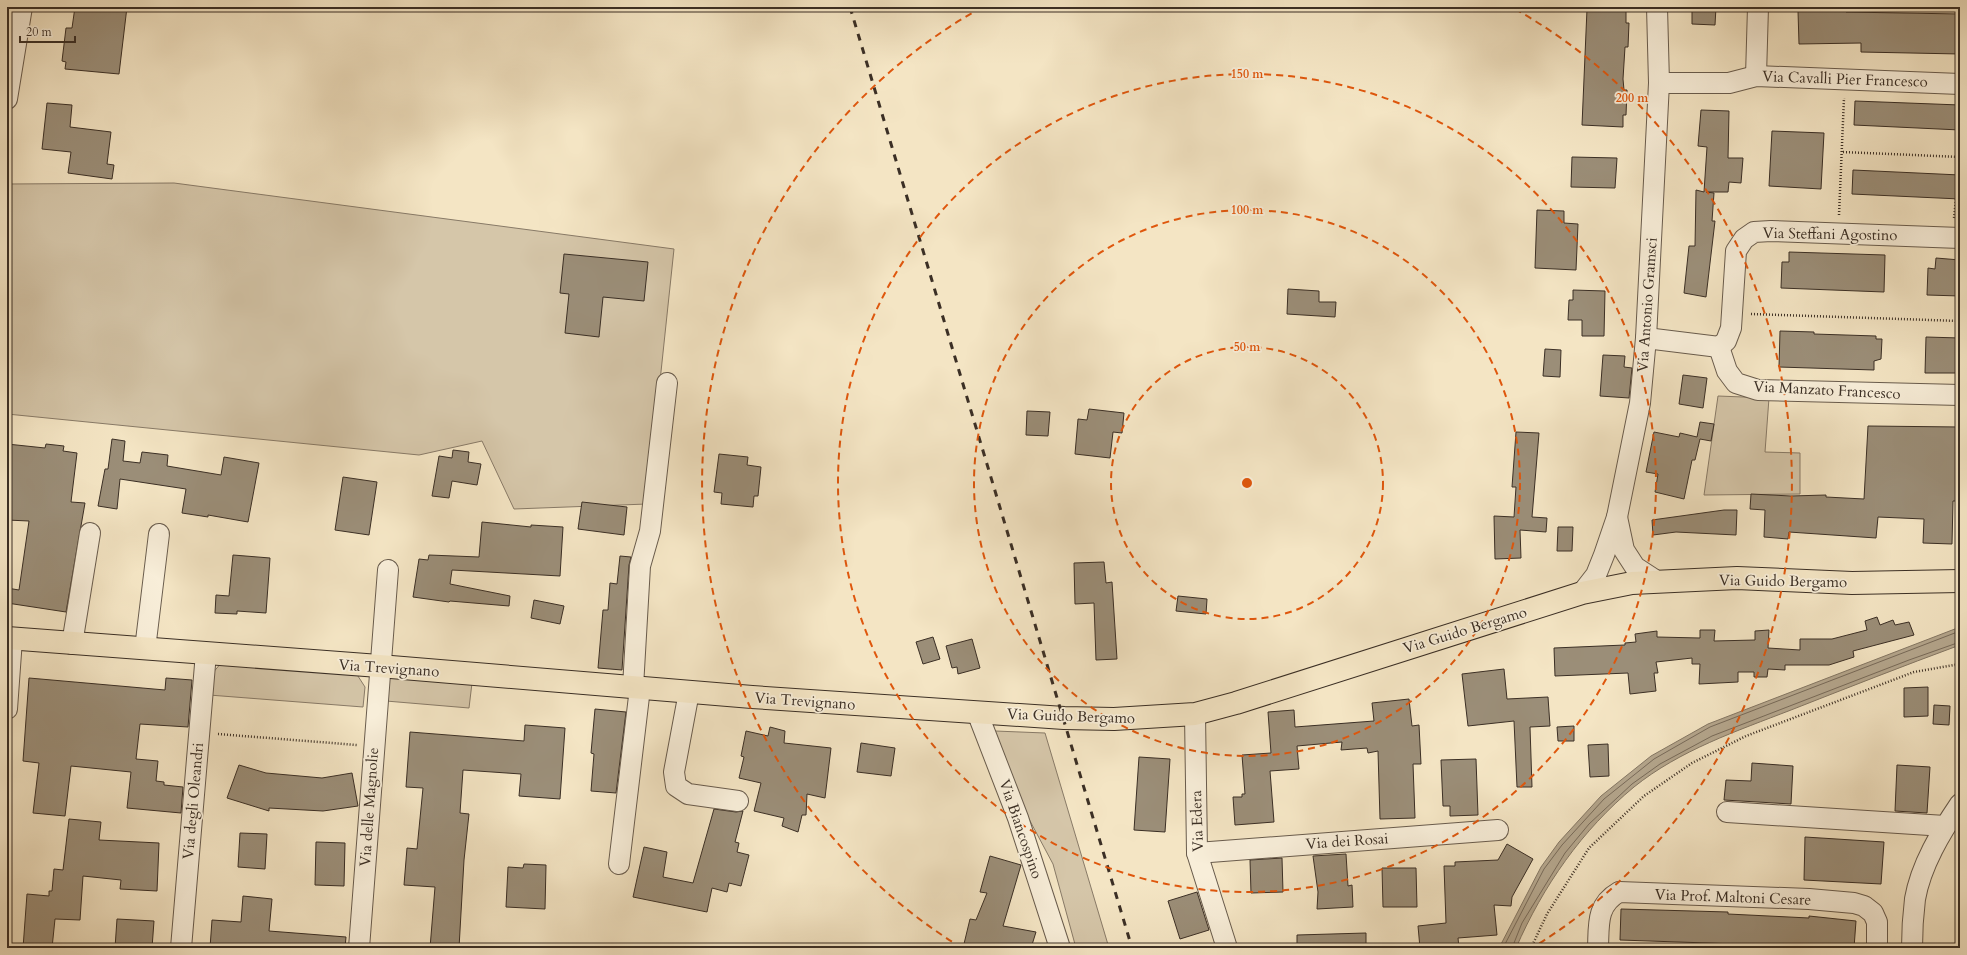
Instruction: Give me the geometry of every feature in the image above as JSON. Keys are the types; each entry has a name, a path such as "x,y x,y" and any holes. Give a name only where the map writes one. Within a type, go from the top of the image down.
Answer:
{"main road":[{"name":"Via Guido Bergamo","path":"977,712 1091,719 1195,714 1236,703 1582,593 1632,583 1737,578 1852,583 1960,581"},
{"name":"Via Trevignano","path":"10,639 379,666 689,692 977,712"}],"street":[{"path":"7,99 22,7"},
{"name":"Via Antonio Gramsci","path":"1582,593 1596,575 1617,517 1640,403 1646,338 1659,83 1657,7"},
{"path":"1756,76 1758,7"},
{"name":"Via Cavalli Pier Francesco","path":"1659,83 1729,83 1756,76 1960,84"},
{"name":"Via Steffani Agostino","path":"1719,348 1726,341 1731,328 1736,251 1744,239 1754,232 1771,231 1960,238"},
{"path":"1646,338 1719,348"},
{"name":"Via Manzato Francesco","path":"1719,348 1727,370 1736,383 1758,390 1960,395"},
{"path":"619,864 637,688 640,566 650,531 667,383"},
{"path":"1617,517 1624,550 1635,567 1658,582"},
{"path":"72,644 90,533"},
{"path":"145,649 159,534"},
{"name":"Via delle Magnolie","path":"359,948 379,666 388,570"},
{"path":"7,709 10,639"},
{"name":"Via degli Oleandri","path":"181,948 206,653"},
{"path":"689,692 674,772 676,786 688,794 738,801"},
{"name":"Via Biancospino","path":"977,712 1018,818 1060,948"},
{"name":"Via Edera","path":"1195,714 1197,853 1227,948"},
{"path":"1912,948 1915,898 1923,871 1945,826 1960,804"},
{"path":"1727,812 1945,826"},
{"name":"Via dei Rosai","path":"1197,853 1498,830"},
{"name":"Via Prof. Maltoni Cesare","path":"1598,948 1599,923 1603,905 1609,898 1619,892 1809,899 1854,903 1864,906 1873,913 1877,922 1877,948"}],"path":[{"path":"1838,233 1844,80"},
{"path":"1957,175 1960,130"},
{"path":"1842,152 1959,157"},
{"path":"1732,313 1960,321"},
{"path":"1531,948 1547,914 1589,848 1644,796 1692,763 1746,736 1914,672 1960,664"},
{"path":"214,734 374,746"}],"shaded area":[{"path":"174,183 674,249 647,504 514,509 482,441 419,455 7,414 7,184"},
{"path":"1718,396 1769,398 1765,452 1800,453 1800,494 1704,495"},
{"path":"222,662 356,673 365,687 363,707 209,695 211,675"},
{"path":"389,675 472,683 469,708 386,701"},
{"path":"995,731 1045,733 1109,948 1076,948 1053,864 1022,806"}],"water":[{"path":"1960,627 1960,645 1710,742 1670,762 1652,774 1634,787 1615,804 1581,840 1551,881 1516,948 1499,948 1541,867 1559,842 1601,796 1651,756 1708,724"}],"building":[{"path":"75,7 127,7 119,74 65,69 66,62 62,61 66,28 72,28"},
{"path":"1692,7 1716,7 1715,25 1692,24"},
{"path":"1587,9 1626,10 1626,23 1629,23 1628,47 1625,47 1623,79 1624,90 1627,90 1626,115 1623,115 1623,127 1582,125"},
{"path":"1846,10 1846,12 1960,14 1960,54 1861,52 1861,43 1799,44 1798,11"},
{"path":"1855,101 1960,105 1960,130 1854,125"},
{"path":"47,103 72,105 70,127 111,132 107,164 114,165 112,179 68,173 71,152 42,149"},
{"path":"1701,110 1729,111 1728,158 1743,158 1741,183 1729,182 1728,192 1706,192 1714,193 1712,221 1715,221 1706,297 1684,293 1689,246 1695,246 1696,190 1704,192 1707,147 1698,146"},
{"path":"1772,131 1824,133 1821,189 1769,186"},
{"path":"1572,157 1617,158 1615,188 1571,187"},
{"path":"1853,170 1960,175 1960,199 1852,194"},
{"path":"1537,210 1564,211 1564,223 1578,224 1576,270 1535,268"},
{"path":"1789,252 1885,255 1884,292 1781,288 1782,262 1789,262"},
{"path":"564,254 648,262 644,301 603,297 599,337 565,333 569,294 560,293"},
{"path":"1936,258 1960,260 1960,296 1927,295 1928,268 1935,269"},
{"path":"1288,289 1319,291 1319,302 1336,302 1335,317 1287,314"},
{"path":"1573,290 1605,291 1604,336 1582,336 1582,320 1568,320 1569,300 1573,300"},
{"path":"1780,331 1814,332 1814,334 1876,336 1876,339 1882,339 1881,359 1874,361 1874,370 1779,367"},
{"path":"1926,337 1960,338 1958,373 1925,373"},
{"path":"1545,349 1561,350 1560,377 1543,376"},
{"path":"1603,355 1625,356 1624,367 1632,368 1629,398 1600,396"},
{"path":"1683,375 1707,378 1703,408 1679,404"},
{"path":"1089,409 1124,413 1122,433 1113,432 1110,458 1075,454 1078,419 1087,420"},
{"path":"1027,411 1050,412 1048,436 1026,435"},
{"path":"1700,422 1714,424 1711,441 1700,439 1695,460 1692,460 1684,499 1655,492 1658,474 1646,472 1654,432 1679,437 1680,433 1697,437"},
{"path":"1868,426 1960,427 1960,501 1953,501 1952,544 1923,543 1924,519 1878,517 1876,538 1789,532 1788,539 1764,537 1765,510 1750,509 1751,494 1791,496 1826,495 1826,497 1864,499"},
{"path":"1516,432 1539,433 1532,517 1547,518 1546,532 1520,530 1521,558 1495,559 1494,516 1514,517 1516,487 1512,487"},
{"path":"112,439 125,441 123,461 140,463 142,452 168,455 167,466 221,475 224,457 259,463 248,522 208,515 208,517 182,513 186,489 120,479 117,509 98,506 105,469 108,469"},
{"path":"7,444 45,448 46,444 64,446 63,451 77,453 71,502 85,503 66,612 7,603 7,588 19,590 29,521 7,520"},
{"path":"453,450 469,452 468,462 481,464 477,485 452,481 449,498 432,496 439,456 452,458"},
{"path":"719,454 748,457 747,465 761,467 758,496 754,496 753,507 721,504 722,493 714,492"},
{"path":"343,477 377,482 369,535 335,530"},
{"path":"582,502 627,507 624,535 578,529"},
{"path":"1724,510 1737,510 1736,535 1676,532 1653,535 1652,520"},
{"path":"482,522 531,527 531,525 563,527 560,576 452,570 450,584 510,596 509,606 449,602 413,597 419,559 428,560 429,555 479,557"},
{"path":"1558,527 1573,527 1572,551 1557,551"},
{"path":"233,555 270,558 266,613 237,611 237,614 215,613 216,595 229,596"},
{"path":"620,556 631,557 629,565 622,670 598,668 603,610 608,610 610,583 617,584"},
{"path":"1104,562 1106,583 1112,582 1117,659 1096,660 1094,603 1075,604 1074,563"},
{"path":"1178,596 1207,599 1206,614 1176,611"},
{"path":"534,600 564,606 560,624 531,618"},
{"path":"1877,617 1880,625 1893,620 1895,625 1909,622 1914,635 1853,651 1854,657 1829,665 1785,665 1785,670 1768,669 1767,677 1754,677 1754,672 1738,672 1738,682 1699,684 1700,664 1692,664 1692,658 1656,662 1658,673 1654,673 1656,691 1630,694 1628,673 1555,676 1554,648 1625,645 1625,643 1636,642 1635,634 1657,631 1657,637 1700,638 1700,630 1715,630 1714,641 1755,640 1755,631 1769,630 1768,648 1800,650 1800,639 1832,639 1867,630 1865,621"},
{"path":"933,637 940,659 923,664 916,642"},
{"path":"972,639 980,668 958,674 957,667 952,668 946,646"},
{"path":"1504,669 1507,699 1548,697 1550,726 1530,727 1532,787 1517,787 1514,721 1468,726 1462,674"},
{"path":"29,678 165,690 166,678 192,680 188,727 140,724 136,759 158,761 156,781 164,782 164,785 183,787 181,813 127,808 131,772 71,766 65,816 33,813 39,763 23,761"},
{"path":"1928,687 1928,716 1904,717 1904,688"},
{"path":"1409,699 1412,726 1419,725 1421,764 1413,764 1415,818 1380,819 1378,751 1368,753 1367,748 1341,750 1342,742 1297,746 1299,769 1270,771 1274,822 1235,825 1233,797 1242,797 1242,794 1245,794 1242,755 1271,753 1268,712 1294,710 1295,727 1374,721 1372,703"},
{"path":"1934,705 1950,706 1949,725 1933,724"},
{"path":"595,709 626,712 616,793 591,791 594,754 591,753"},
{"path":"525,725 565,728 560,799 519,796 521,774 463,770 460,813 469,814 464,860 459,948 430,948 435,887 404,885 407,848 417,849 423,788 406,787 410,732 524,741"},
{"path":"1574,726 1574,741 1558,741 1557,727"},
{"path":"770,727 785,731 784,743 831,748 825,798 807,794 806,815 802,815 798,832 782,826 784,818 754,811 761,783 739,778 744,757 741,756 746,731 768,736"},
{"path":"861,743 895,748 891,776 857,772"},
{"path":"1608,744 1609,776 1590,777 1588,745"},
{"path":"1139,757 1170,759 1165,832 1134,830"},
{"path":"1476,759 1478,815 1450,816 1450,806 1443,806 1441,760"},
{"path":"1752,763 1793,766 1791,804 1724,800 1726,780 1751,781"},
{"path":"239,765 266,773 322,778 352,773 358,806 323,811 269,808 269,811 227,798"},
{"path":"1897,765 1930,767 1927,813 1895,811"},
{"path":"714,809 736,812 743,811 735,842 739,843 737,852 749,855 741,886 729,883 727,892 712,888 707,912 633,897 644,847 667,852 663,877 693,883"},
{"path":"69,819 101,822 99,840 159,843 157,891 120,889 121,880 83,876 80,920 55,919 52,948 23,948 27,894 49,896 49,891 52,891 54,869 63,870"},
{"path":"240,833 267,834 265,869 238,867"},
{"path":"1805,837 1884,842 1881,884 1804,880"},
{"path":"316,842 345,843 344,886 315,885"},
{"path":"1507,844 1533,859 1512,897 1511,906 1494,905 1497,935 1458,938 1459,948 1420,948 1418,926 1446,923 1444,866 1455,866 1455,862 1498,860"},
{"path":"1346,854 1348,886 1352,885 1353,907 1317,909 1318,892 1313,856"},
{"path":"990,856 1021,865 1003,926 1036,932 1031,948 1009,944 1007,948 963,948 970,919 976,920 987,893 980,892"},
{"path":"1282,858 1283,892 1251,893 1250,860"},
{"path":"524,864 546,865 545,909 506,907 508,867 523,868"},
{"path":"1382,868 1416,868 1417,907 1383,907"},
{"path":"1197,892 1209,930 1180,939 1168,901"},
{"path":"243,896 272,899 269,931 346,937 345,948 292,948 249,944 249,948 210,948 212,920 241,922"},
{"path":"1621,909 1728,912 1728,914 1809,918 1809,916 1856,921 1854,948 1620,940"},
{"path":"117,919 154,921 152,948 115,948"},
{"path":"1366,933 1366,948 1297,948 1297,935"}],"railway":[{"path":"850,7 1132,948"}]}
